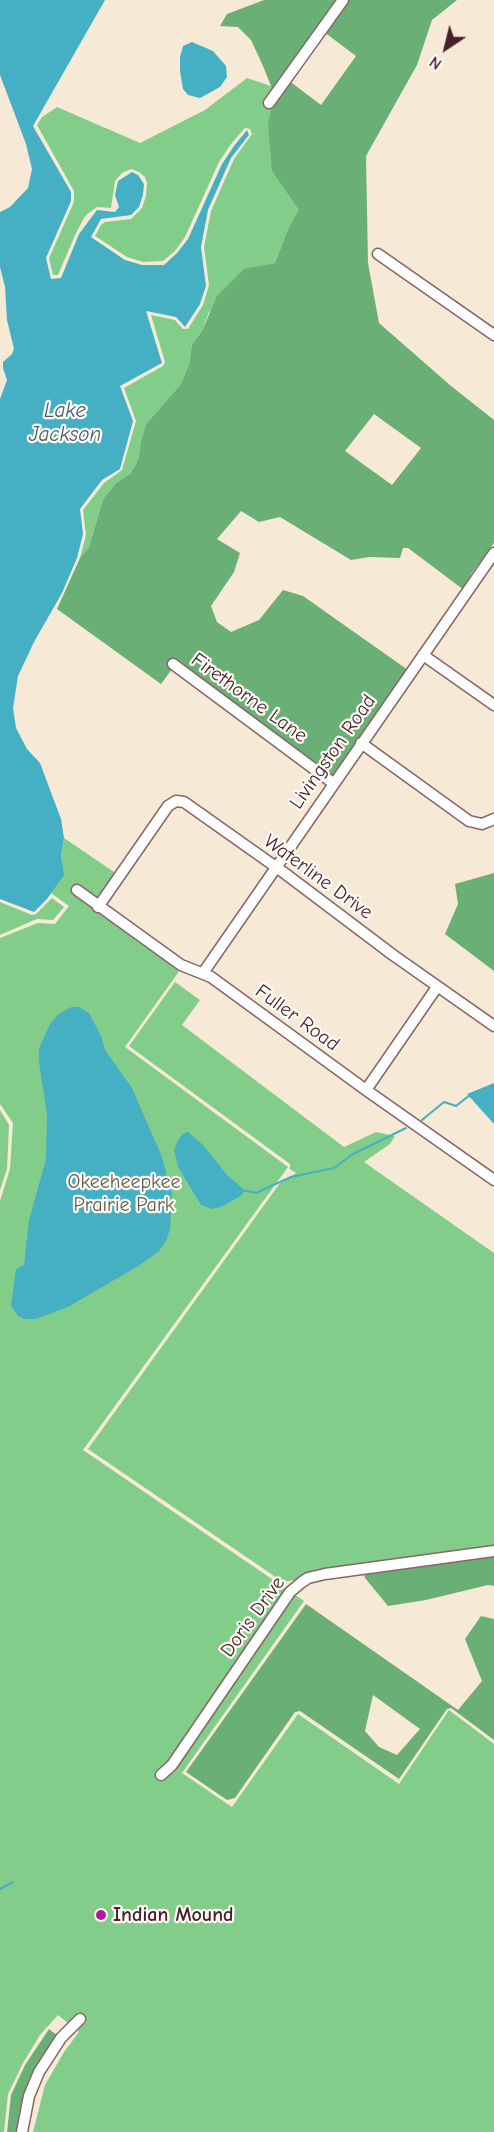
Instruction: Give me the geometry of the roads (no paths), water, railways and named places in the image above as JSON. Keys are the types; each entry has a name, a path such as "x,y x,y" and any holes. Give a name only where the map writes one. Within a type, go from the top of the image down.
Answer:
{"street":[{"path":"269,103 343,0"},
{"path":"378,254 494,335"},
{"name":"Livingston Road","path":"203,973 494,553"},
{"path":"423,655 494,705"},
{"name":"Firethorne Lane","path":"173,664 333,783"},
{"path":"361,743 469,821 478,824 494,819"},
{"name":"Waterline Drive","path":"98,907 166,809 176,801 189,804 437,987 494,1026"},
{"name":"Fuller Road","path":"77,890 182,965 203,973 494,1180"},
{"path":"366,1090 437,987"},
{"name":"Doris Drive","path":"161,1775 172,1765 283,1602 302,1581 325,1574 494,1551"},
{"path":"22,2132 27,2103 39,2072 61,2038 80,2019"}],"water":[{"name":"Lake Jackson","path":"0,0 105,0 33,126 71,192 71,201 46,258 51,279 61,278 79,234 97,210 115,212 119,207 115,195 118,181 132,172 138,175 144,184 139,207 131,215 101,219 91,237 125,260 142,265 164,265 188,239 222,164 247,130 249,135 231,158 208,210 201,247 206,286 200,304 185,327 176,317 146,311 162,363 120,386 133,421 120,469 102,480 80,509 83,534 77,558 62,593 18,676 13,708 16,728 27,749 40,763 61,819 64,838 61,856 64,875 47,899 34,912 0,899 0,399 7,380 3,362 14,349 7,320 5,287 0,267 0,212 10,207 28,188 32,169 26,144 0,75"},
{"path":"192,42 213,51 226,66 227,77 220,87 200,98 188,95 183,89 180,71 183,46"},
{"path":"71,1007 79,1007 89,1013 101,1036 105,1050 132,1088 161,1154 172,1194 170,1229 166,1241 158,1252 138,1266 68,1307 35,1319 24,1319 18,1316 11,1306 16,1269 24,1265 29,1220 46,1159 47,1114 39,1048 50,1024 59,1014"},
{"path":"494,1083 494,1124 467,1094"},
{"path":"188,1132 241,1187 244,1191 242,1195 221,1207 212,1209 201,1205 178,1167 174,1150 178,1140"}],"waterway":[{"path":"422,1120 444,1102 456,1106 470,1095"},
{"path":"242,1190 256,1193 291,1177 334,1168 353,1154 406,1128"},
{"path":"0,1889 13,1882"}],"place":[{"name":"Indian Mound","path":"101,1915"}],"park label":[{"name":"Okeeheepkee Prairie Park","path":"124,1194"}]}
